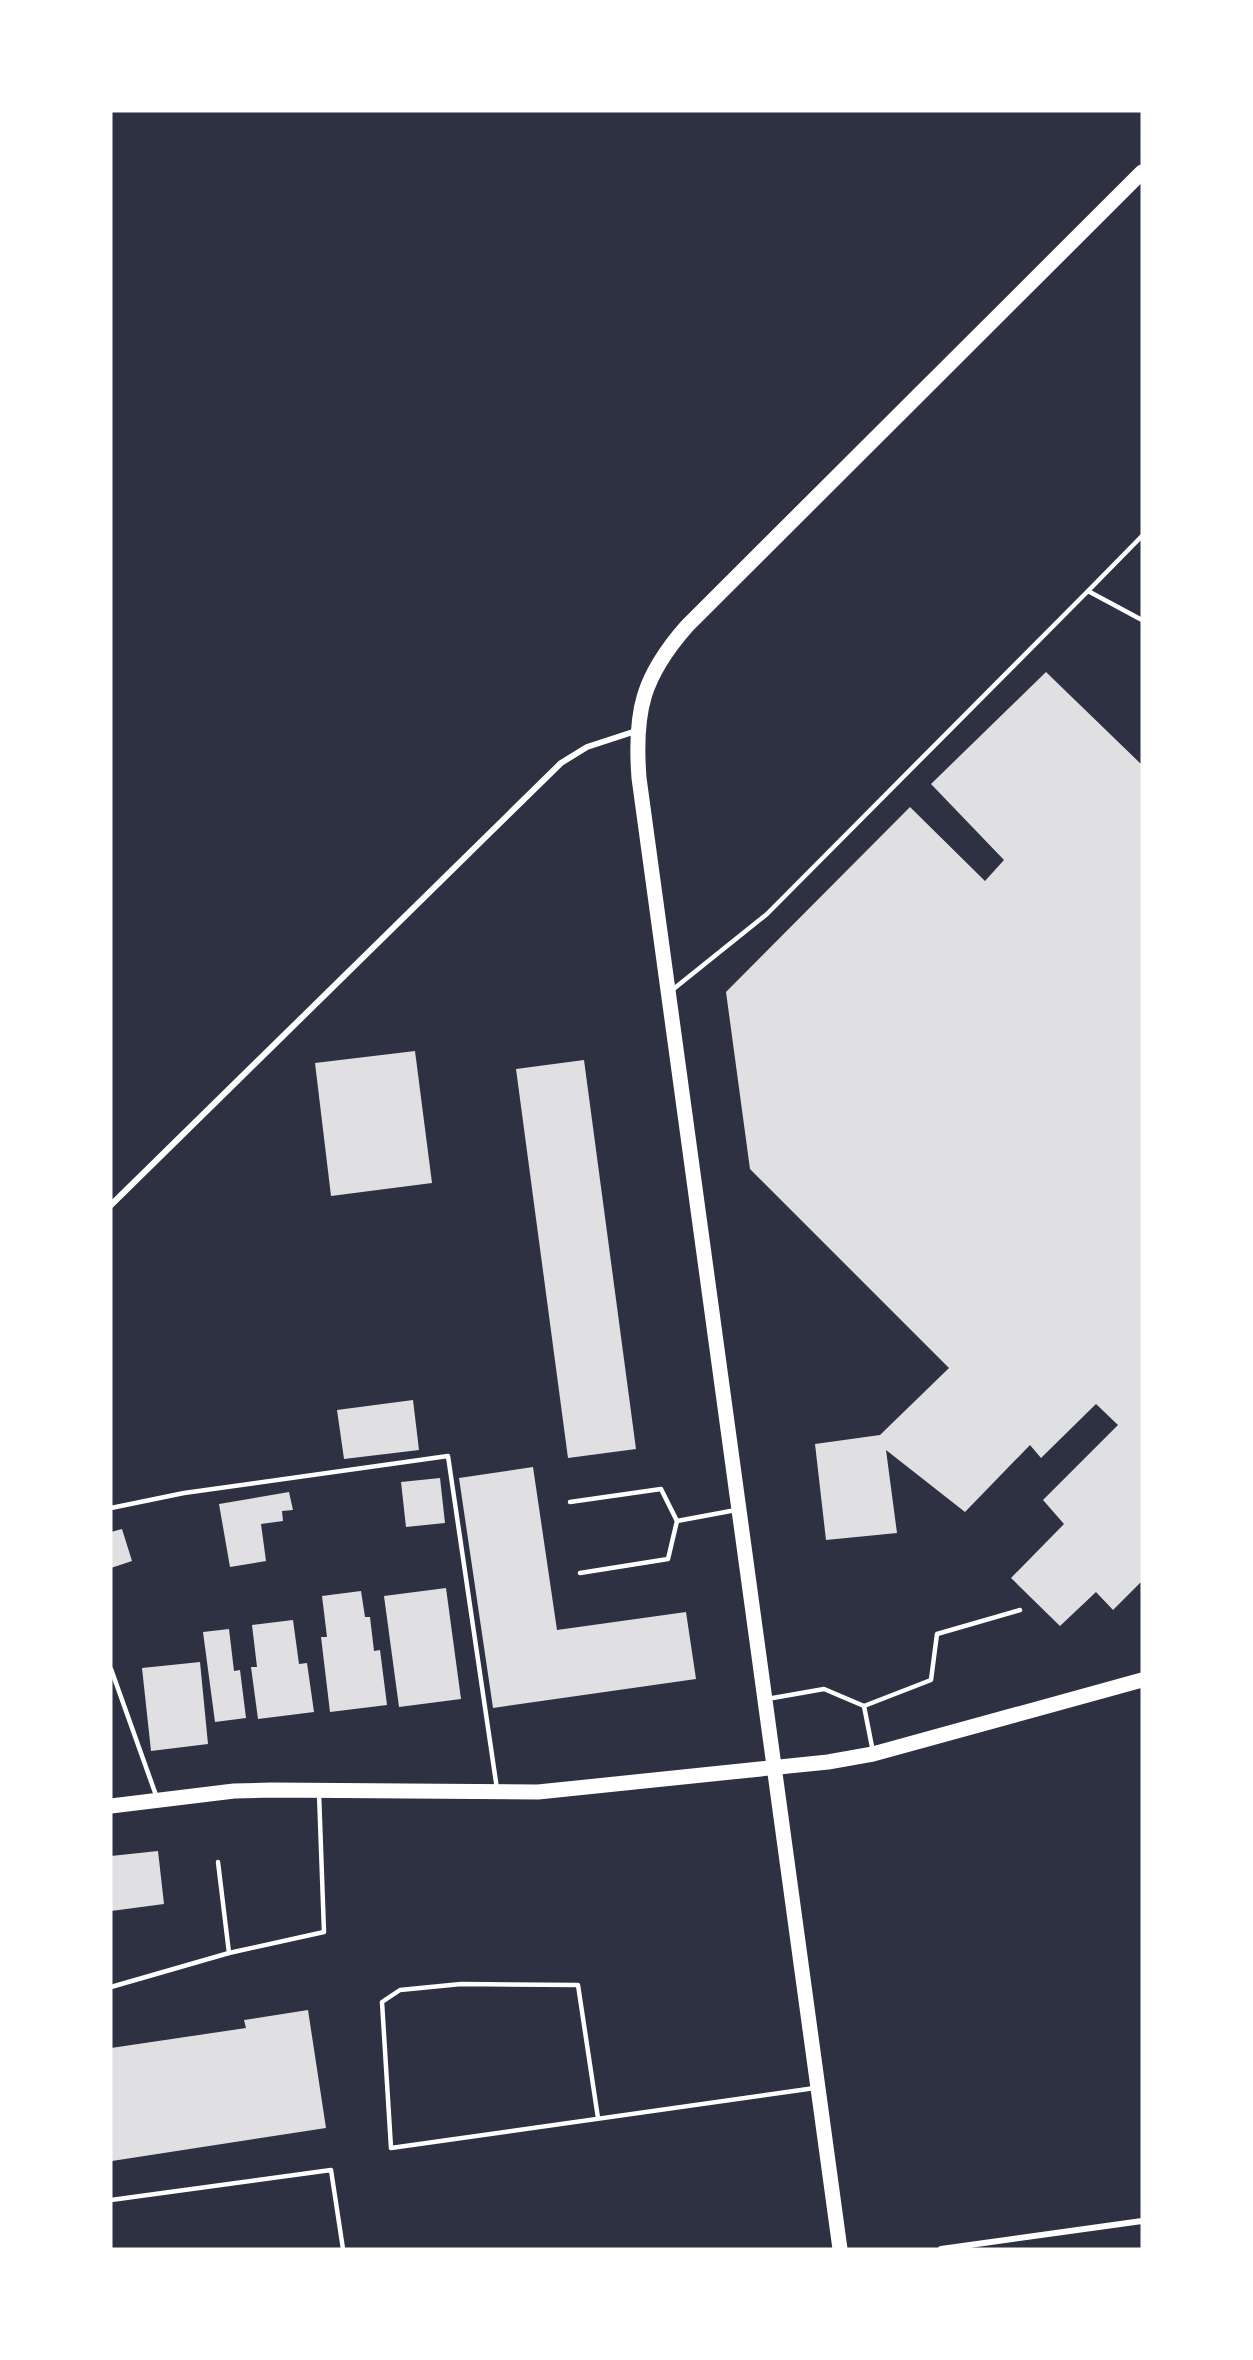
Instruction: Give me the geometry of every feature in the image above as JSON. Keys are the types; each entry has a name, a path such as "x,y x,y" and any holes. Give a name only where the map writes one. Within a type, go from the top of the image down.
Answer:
{"main road":[{"path":"840,2249 639,778 637,730 646,686 657,664 681,632 1142,172"},
{"path":"111,1806 234,1791 319,1789 497,1794 538,1792 774,1768 873,1754 1142,1680"}],"street":[{"path":"111,1205 561,763 587,747 637,730"},
{"path":"942,2249 1142,2221"}],"lane":[{"path":"668,993 767,914 1142,536"},
{"path":"1088,591 1142,620"},
{"path":"111,1508 184,1493 448,1456 497,1794"},
{"path":"570,1502 661,1489 677,1521 668,1560 580,1573"},
{"path":"677,1521 739,1510"},
{"path":"765,1700 824,1689 864,1706 931,1680 937,1634 1020,1610"},
{"path":"111,1670 158,1800"},
{"path":"864,1706 873,1754"},
{"path":"111,1987 229,1953 324,1932 319,1789"},
{"path":"218,1862 229,1953"},
{"path":"598,2118 578,1985 461,1984 400,1989 382,2002 391,2148 818,2087"},
{"path":"111,2200 332,2170 343,2249"}],"building":[{"path":"1046,672 1142,765 1142,1581 1113,1610 1096,1592 1060,1626 1011,1578 1064,1524 1043,1500 1118,1425 1096,1404 1041,1458 1030,1445 965,1512 886,1450 897,1533 826,1540 815,1444 880,1435 949,1368 750,1169 726,992 910,807 985,881 1004,860 931,784"},
{"path":"415,1051 432,1183 331,1196 315,1063"},
{"path":"584,1060 636,1449 568,1458 516,1069"},
{"path":"413,1400 419,1450 344,1459 337,1410"},
{"path":"533,1467 557,1630 686,1612 696,1679 493,1708 459,1478"},
{"path":"440,1478 445,1523 406,1527 401,1482"},
{"path":"289,1492 293,1510 282,1511 283,1521 261,1524 266,1561 230,1567 219,1504"},
{"path":"122,1529 132,1561 111,1568 111,1532"},
{"path":"446,1588 461,1699 399,1707 384,1596"},
{"path":"361,1591 365,1617 370,1617 374,1651 380,1650 387,1705 330,1712 321,1637 327,1637 322,1596"},
{"path":"293,1620 299,1664 307,1663 314,1712 258,1719 251,1667 257,1667 252,1625"},
{"path":"229,1629 234,1671 240,1670 246,1718 215,1722 203,1632"},
{"path":"200,1662 208,1744 151,1751 142,1668"},
{"path":"158,1851 164,1904 111,1911 111,1856"},
{"path":"308,2010 326,2128 112,2161 111,2048 246,2028 244,2020"}]}
